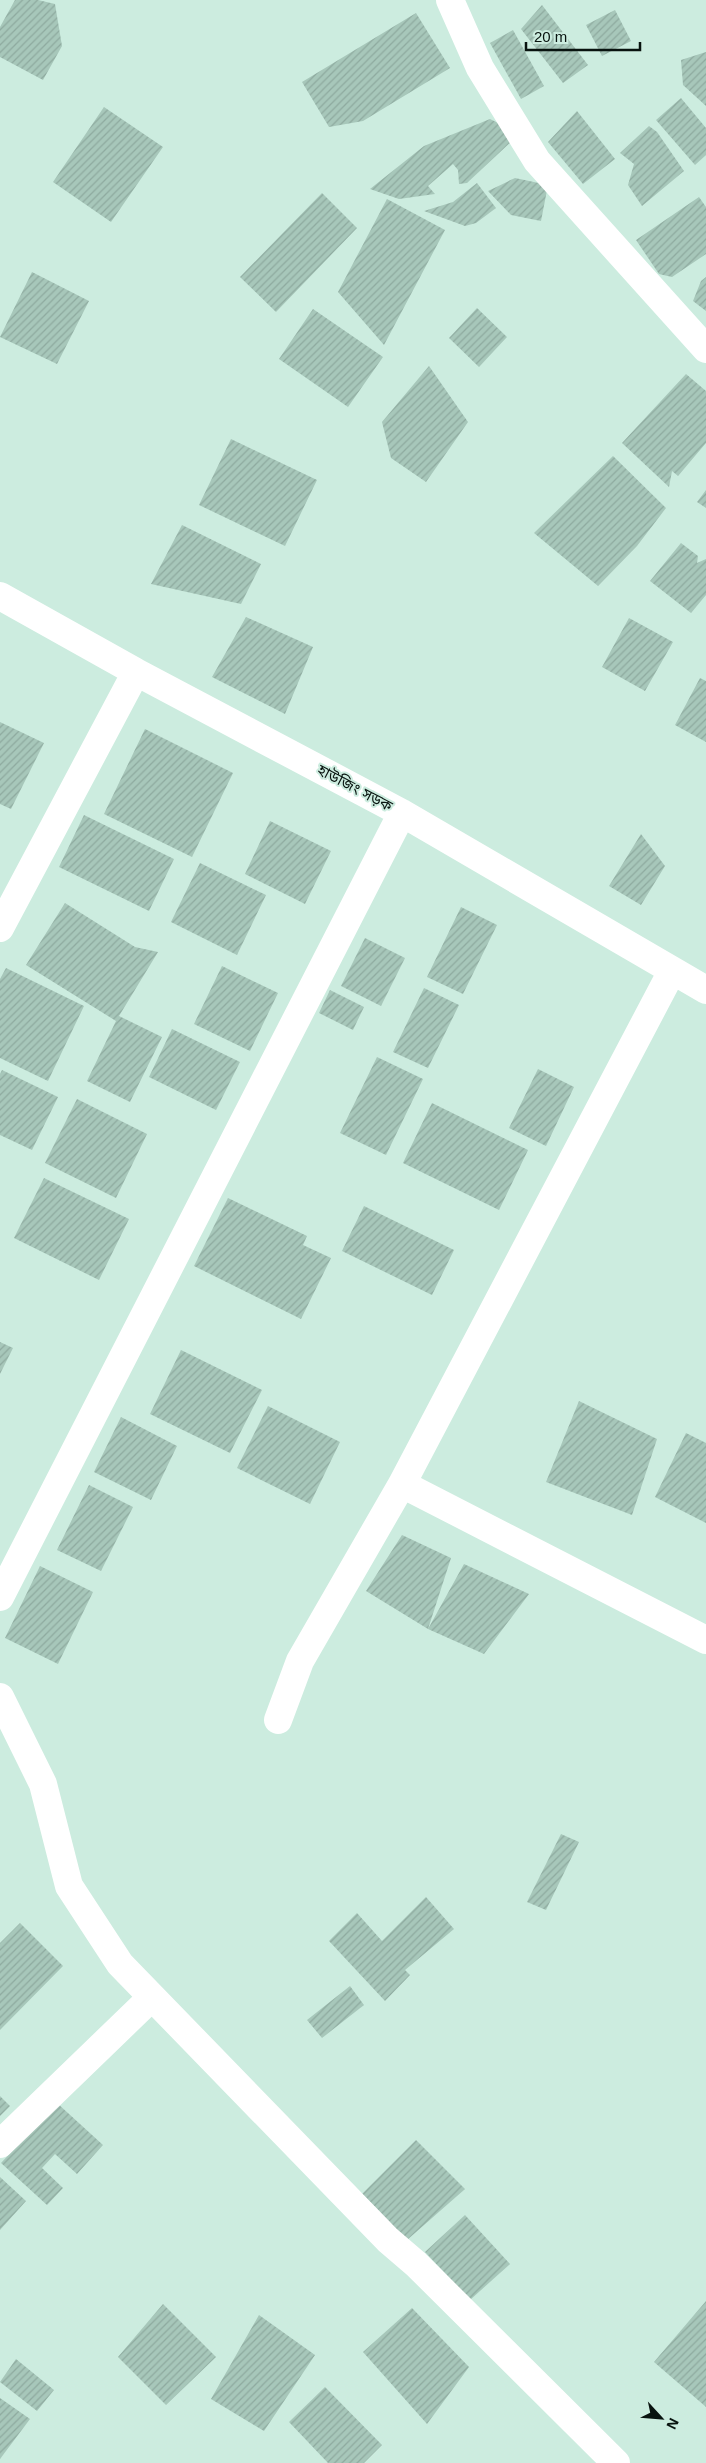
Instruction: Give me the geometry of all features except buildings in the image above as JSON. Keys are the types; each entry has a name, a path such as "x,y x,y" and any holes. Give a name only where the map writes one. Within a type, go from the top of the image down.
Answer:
{"street":[{"path":"450,0 480,68 537,161 706,349"},
{"name":"হাউজিং সড়ক","path":"0,596 136,672 402,813 706,990"},
{"path":"0,928 136,672"},
{"path":"0,1597 402,813"},
{"path":"278,1720 300,1661 402,1484 672,971"},
{"path":"402,1484 706,1640"},
{"path":"0,1697 43,1784 68,1886 120,1964 388,2240 416,2264 616,2463"},
{"path":"0,2144 152,1997"}]}
